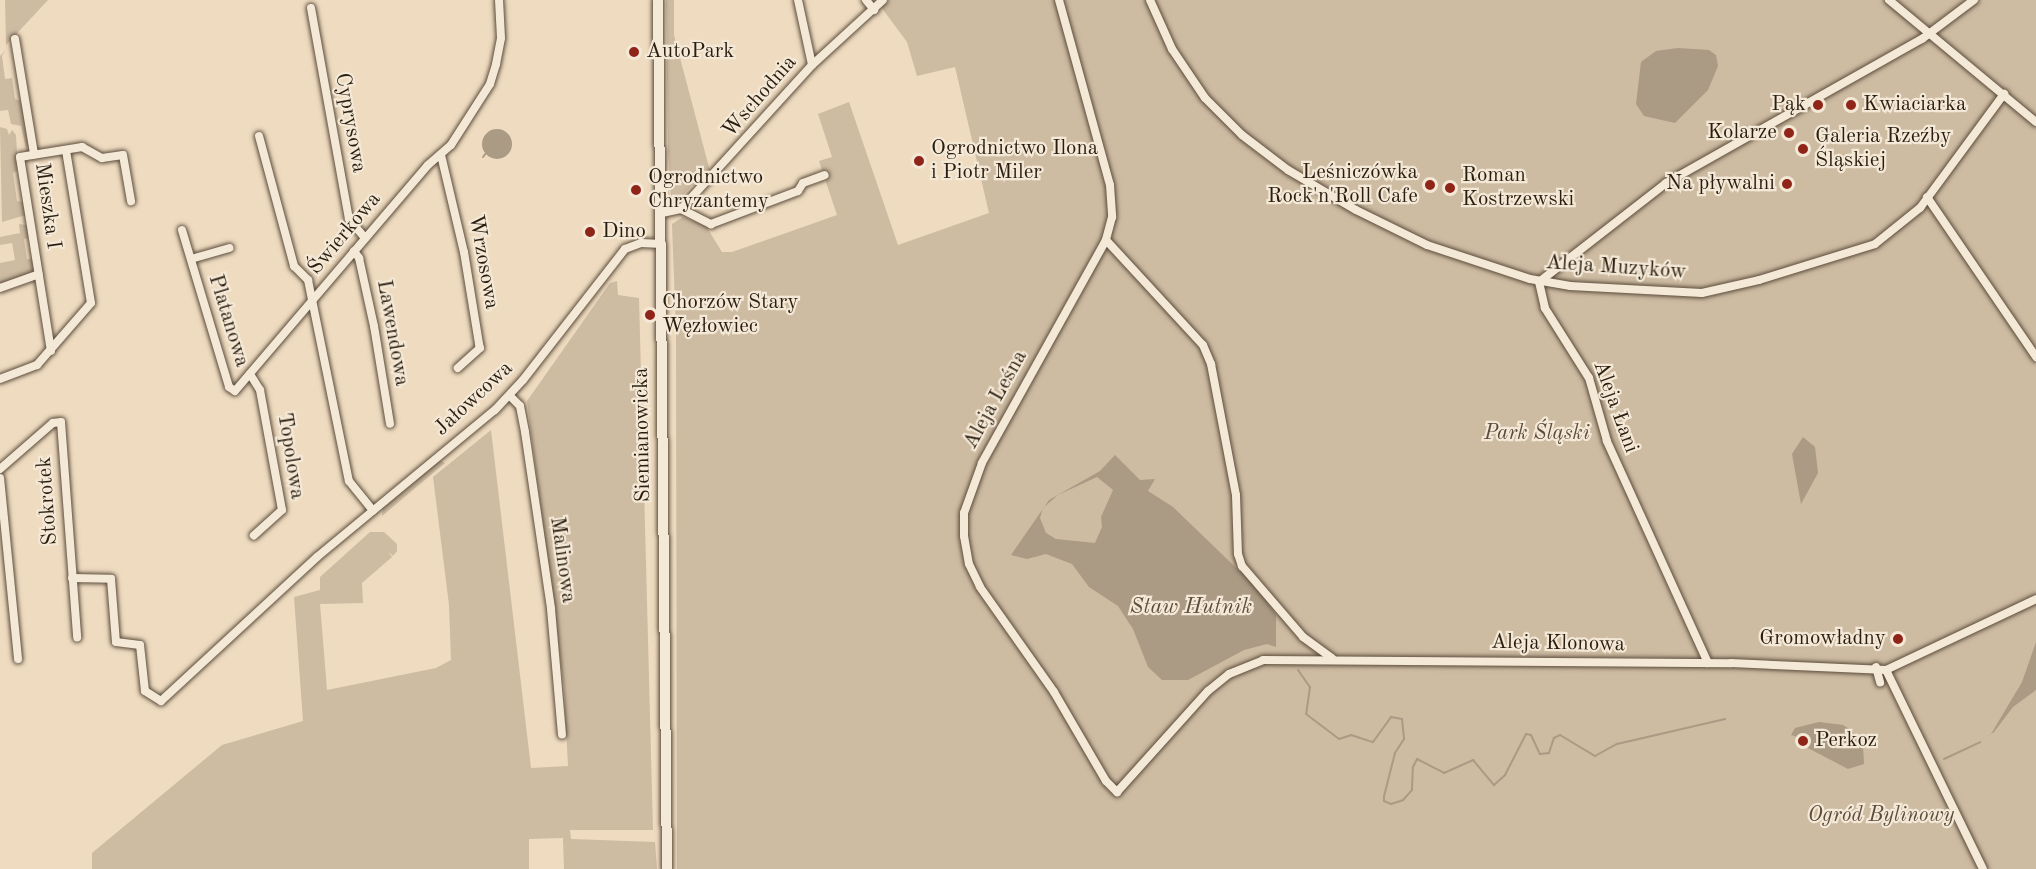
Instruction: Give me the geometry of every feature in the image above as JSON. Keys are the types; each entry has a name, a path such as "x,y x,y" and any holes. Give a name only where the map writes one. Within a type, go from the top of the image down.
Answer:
{"street":[{"name":"Świerkowa","path":"373,511 349,481 312,301 429,164 441,155 490,84 501,38 499,0"},
{"name":"Siemianowicka","path":"658,0 667,869"},
{"path":"798,0 812,64"},
{"path":"866,0 874,10"},
{"name":"Wschodnia","path":"681,209 812,64 883,0"},
{"name":"Aleja Leśna","path":"1059,0 1110,185 1112,217 1106,240 982,463 964,513 964,536 969,564 980,587 1054,692 1106,781 1117,792"},
{"name":"Aleja Muzyków","path":"1150,0 1172,49 1205,98 1242,135 1288,170 1356,210 1427,245 1539,282 1702,293 1727,288 1875,244 1905,221 1927,197 2004,94"},
{"path":"1889,0 2036,122"},
{"path":"1539,282 1657,189 1929,33 1974,0"},
{"name":"Cyprysowa","path":"311,8 349,219 365,238"},
{"name":"Mieszka I","path":"15,39 34,154"},
{"path":"250,374 312,301 308,280 294,266 259,136"},
{"name":"Mieszka I","path":"51,351 20,157 82,147 102,158 123,155 131,201"},
{"path":"0,379 37,365 91,303 66,150"},
{"name":"Wrzosowa","path":"441,155 464,252 480,348 458,368"},
{"path":"662,213 681,209 711,224 798,191 803,183 825,176"},
{"path":"1927,197 2036,357"},
{"name":"Platanowa","path":"182,230 229,387 235,391 250,374"},
{"path":"1106,240 1203,345 1212,364 1236,495 1239,550 1247,570 1303,637 1332,658"},
{"name":"Jałowcowa","path":"72,578 111,579 116,642 140,645 145,691 160,701 373,511 510,396 621,252 633,244 662,244"},
{"name":"Platanowa","path":"191,259 229,248"},
{"name":"Lawendowa","path":"354,251 359,258 367,292 390,424"},
{"name":"Mieszka I","path":"0,288 39,274"},
{"name":"Aleja Łani","path":"1539,282 1545,308 1589,378 1607,441 1708,663"},
{"name":"Topolowa","path":"250,374 260,390 282,510 254,535"},
{"name":"Malinowa","path":"510,396 520,406 525,432 551,609 562,735"},
{"name":"Stokrotek","path":"0,469 53,423 60,422 77,638"},
{"path":"0,478 18,659"},
{"path":"1983,869 1886,670 2036,599"},
{"name":"Aleja Klonowa","path":"1117,792 1208,691 1229,674 1273,658 1708,663 1876,667 1886,670"},
{"path":"1876,667 1880,682"}],"green space":[{"path":"5,0 48,0 6,45 6,44"},
{"path":"666,0 674,0 674,35 711,175 698,188 693,184 683,195 686,199 680,205 671,199 668,152"},
{"name":"Park Śląski","path":"886,0 2036,0 2036,869 677,869 676,331 672,224 683,217 706,226 722,252 732,252 837,215 819,161 832,157 818,114 849,102 898,245 989,213 955,67 917,76 907,42 881,7"},
{"path":"6,50 2,56 5,79 12,78 15,99 21,101 29,145 26,148 21,126 11,124 8,110 0,111 0,56"},
{"path":"0,127 7,129 9,135 12,130 16,135 18,170 13,173 17,201 23,202 26,215 2,222"},
{"path":"19,224 27,225 29,238 24,239 27,259 32,259 35,271 0,284 0,263 15,260 12,243 0,245 0,237 20,233"},
{"path":"617,281 618,295 639,298 653,830 570,830 571,839 655,842 657,869 564,869 563,838 529,839 529,869 92,869 92,853 222,745 303,721 294,597 320,590 320,577 370,532 384,532 397,544 397,551 393,556 388,551 392,557 362,583 363,603 320,604 327,690 436,668 451,660 449,605 433,477 491,430 531,768 568,766 564,688 527,401 610,283"},
{"path":"439,460 445,463 382,516 383,508"}],"water":[{"path":"1678,48 1709,50 1716,55 1718,66 1708,90 1675,123 1644,116 1636,104 1641,62 1656,51"},
{"path":"497,129 503,130 511,138 511,150 503,158 497,159 491,158 483,150 482,144 483,138 491,130"},
{"path":"1803,437 1815,447 1818,473 1801,504 1792,454"},
{"name":"Staw Hutnik","path":"1115,455 1140,480 1155,479 1148,491 1173,507 1257,588 1276,615 1276,647 1267,644 1244,650 1188,680 1162,680 1148,667 1133,629 1118,606 1089,587 1072,564 1046,554 1027,559 1011,555 1043,509 1040,518 1046,533 1056,539 1095,543 1102,527 1101,517 1113,490 1097,477 1058,495 1044,507 1049,500 1100,471"},
{"path":"2036,642 2036,690 2013,707 1994,732 1980,742 1991,734 2022,682"},
{"name":"Perkoz","path":"1819,722 1843,725 1851,730 1863,745 1864,764 1848,769 1806,747 1803,739 1791,735 1795,728"}],"waterway":[{"path":"483,157 486,153"},
{"path":"1298,670 1310,687 1306,714 1339,739 1351,735 1373,742 1391,717 1402,719 1404,739 1395,753 1384,796 1384,801 1391,804 1403,800 1412,790 1413,767 1417,759 1444,773 1473,760 1494,785 1505,775 1526,734 1531,735 1540,754 1549,753 1554,738 1560,735 1595,756 1617,744 1725,719"},
{"path":"1944,759 1980,742"}],"place":[{"name":"AutoPark","path":"634,52"},
{"name":"Pąk","path":"1818,105"},
{"name":"Kwiaciarka","path":"1851,105"},
{"name":"Kolarze","path":"1789,133"},
{"name":"Galeria Rzeźby Śląskiej","path":"1803,149"},
{"name":"Ogrodnictwo Ilona i Piotr Miler","path":"919,161"},
{"name":"Na pływalni","path":"1787,184"},
{"name":"Leśniczówka Rock'n'Roll Cafe","path":"1430,185"},
{"name":"Roman Kostrzewski","path":"1450,188"},
{"name":"Ogrodnictwo Chryzantemy","path":"636,190"},
{"name":"Dino","path":"590,232"},
{"name":"Chorzów Stary Węzłowiec","path":"650,315"},
{"name":"Gromowładny","path":"1898,639"},
{"name":"Perkoz","path":"1803,741"}],"park label":[{"name":"Ogród Bylinowy","path":"1881,816"}]}
